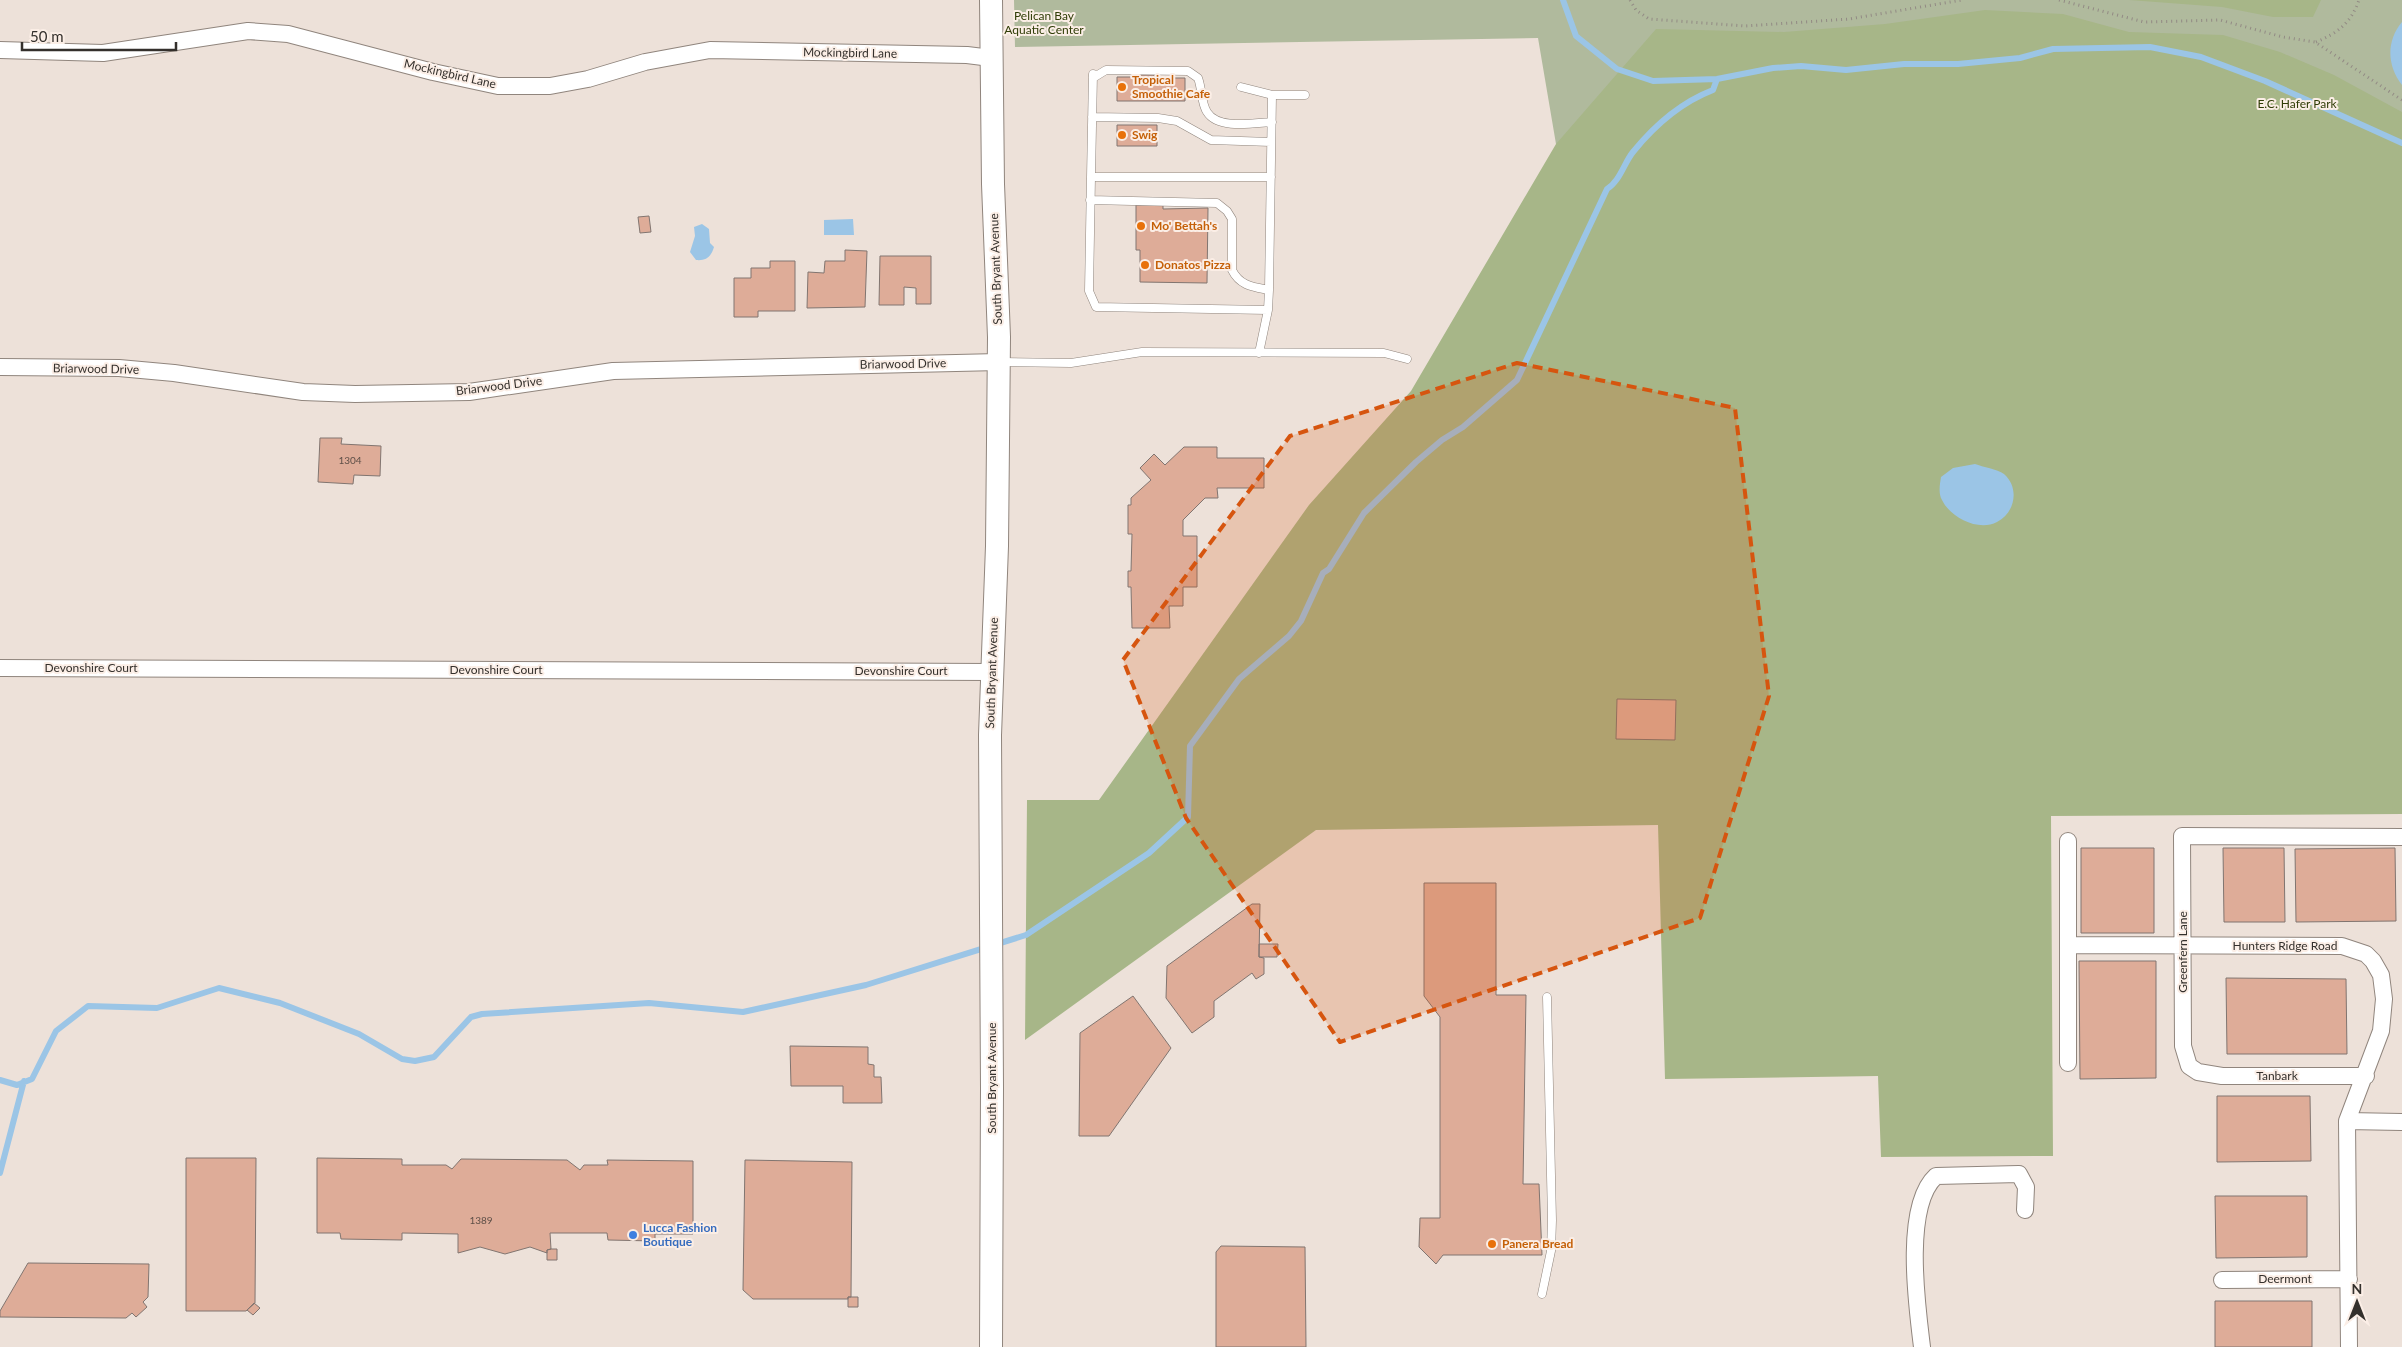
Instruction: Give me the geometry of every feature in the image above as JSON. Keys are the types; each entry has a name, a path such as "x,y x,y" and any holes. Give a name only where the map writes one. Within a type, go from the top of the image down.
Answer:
{"main road":[{"name":"South Bryant Avenue","path":"991,0 998,362 997,546 991,672 991,1347"}],"street":[{"name":"Mockingbird Lane","path":"0,50 103,53 248,31 288,34 433,72 498,86 550,86 646,62 710,50 967,55 991,58"},
{"name":"Briarwood Drive","path":"0,367 120,368 174,373 304,392 355,394 469,392 622,370 998,362"},
{"name":"Devonshire Court","path":"0,668 991,672"},
{"name":"Greenfern Lane","path":"2189,1066 2184,1046 2182,836 2402,837"},
{"path":"2068,841 2068,1063"},
{"name":"Hunters Ridge Road","path":"2068,945 2342,946 2366,954 2378,967 2384,999 2381,1031 2366,1076 2347,1121 2349,1347"},
{"name":"Tanbark","path":"2189,1066 2198,1072 2222,1076 2366,1076"},
{"path":"2347,1121 2402,1122"},
{"path":"1922,1347 1916,1304 1914,1237 1927,1184 1936,1176 2019,1174 2026,1187 2025,1210"},
{"name":"Deermont","path":"2222,1280 2349,1279"}],"lane":[{"path":"1268,310 1096,307 1089,291 1093,75 1106,70 1188,71 1198,78 1207,113 1216,120 1225,123 1272,122"},
{"path":"1241,87 1272,95 1305,94"},
{"path":"1259,353 1268,310 1272,95"},
{"path":"1092,117 1158,118 1177,121 1211,140 1271,142"},
{"path":"1091,178 1271,178"},
{"path":"1090,200 1217,203 1227,211 1232,219 1232,270 1235,277 1244,285 1269,290"},
{"path":"998,362 1071,363 1142,352 1384,353 1407,359"},
{"path":"1542,1294 1552,1251 1547,997"}],"path":[{"path":"1630,0 1636,10 1649,19 1745,26 1849,19 1962,0"},
{"path":"2058,0 2144,22 2220,20 2283,37 2315,42 2402,100"},
{"path":"2315,42 2332,35 2347,24 2354,14 2358,0"}],"highlighted area":[{"path":"1517,363 1735,408 1769,696 1700,918 1340,1042 1186,818 1123,660 1290,436"}],"green space":[{"name":"E.C. Hafer Park","path":"1014,0 2402,0 2402,274 2135,136 1556,144 1538,38 1015,47"},
{"path":"2129,0 2321,0 2313,17 2273,17 2222,7"},
{"path":"1985,10 2063,14 2129,32 2223,35 2280,52 2334,75 2402,112 2402,814 2051,816 2053,1156 1881,1157 1878,1076 1665,1079 1658,825 1316,830 1025,1040 1027,800 1099,800 1309,505 1411,391 1556,144 1656,29 1784,32 1885,24"}],"water":[{"path":"2402,22 2402,85 2393,70 2390,54 2393,37"},
{"path":"853,219 854,235 824,235 824,220"},
{"path":"702,224 709,229 710,243 714,247 708,258 696,260 690,252 695,236 694,227"},
{"path":"1975,464 2004,474 2009,480 2014,493 2008,513 1990,525 1973,524 1958,517 1946,506 1940,494 1941,477 1953,468"}],"building":[{"path":"1138,75 1154,75 1154,78 1185,78 1185,101 1117,101 1117,77 1138,77"},
{"path":"1117,125 1157,125 1157,146 1117,146"},
{"path":"1136,205 1163,205 1163,209 1208,208 1207,283 1140,282 1140,250 1136,250"},
{"path":"649,216 651,232 640,233 638,217"},
{"path":"845,250 867,251 865,307 807,308 808,272 824,273 825,261 845,261"},
{"path":"880,256 931,256 931,304 916,304 916,288 904,287 904,305 879,305"},
{"path":"770,261 795,261 795,311 758,311 758,317 734,317 734,278 751,278 751,268 770,268"},
{"path":"320,438 342,438 341,444 381,446 380,476 354,475 353,484 318,482"},
{"path":"1184,447 1217,447 1217,458 1264,458 1264,488 1217,488 1218,498 1205,498 1183,520 1183,536 1197,536 1197,587 1183,587 1183,606 1169,606 1170,628 1132,628 1131,587 1128,587 1128,571 1131,571 1132,534 1128,534 1128,505 1131,505 1131,498 1151,480 1140,468 1154,454 1165,465"},
{"path":"1617,699 1676,700 1675,740 1616,739"},
{"path":"2081,848 2154,848 2154,933 2081,933"},
{"path":"2223,848 2284,848 2285,922 2224,922"},
{"path":"2395,848 2396,921 2296,922 2295,849"},
{"path":"1424,883 1496,883 1496,995 1526,995 1523,1184 1539,1184 1542,1255 1443,1255 1436,1264 1419,1247 1420,1218 1440,1218 1440,1017 1424,996"},
{"path":"1252,904 1260,904 1259,957 1264,958 1264,974 1256,979 1252,973 1214,1001 1214,1017 1192,1033 1166,998 1167,966"},
{"path":"1259,944 1278,944 1277,957 1259,957"},
{"path":"2079,961 2156,961 2156,1078 2080,1079"},
{"path":"2226,978 2346,979 2347,1054 2227,1054"},
{"path":"1133,996 1171,1048 1109,1136 1079,1136 1080,1033"},
{"path":"790,1046 868,1047 868,1064 874,1065 874,1077 881,1077 882,1103 843,1103 843,1086 791,1086"},
{"path":"2217,1096 2310,1096 2311,1161 2217,1162"},
{"path":"186,1158 256,1158 255,1303 246,1311 186,1311"},
{"path":"317,1158 402,1159 402,1165 446,1165 452,1169 461,1159 567,1160 580,1170 584,1165 608,1165 607,1160 693,1161 693,1234 655,1234 655,1241 608,1240 607,1233 550,1233 551,1249 547,1250 547,1253 530,1247 505,1254 480,1247 458,1253 458,1234 402,1233 402,1240 341,1239 340,1233 317,1233"},
{"path":"745,1160 852,1162 851,1297 848,1297 848,1299 753,1299 743,1290"},
{"path":"2215,1196 2307,1196 2307,1257 2216,1258"},
{"path":"1221,1246 1305,1247 1306,1347 1216,1347 1216,1252"},
{"path":"557,1249 557,1260 547,1260 547,1250"},
{"path":"28,1263 149,1264 148,1297 143,1302 147,1307 136,1317 132,1313 126,1318 0,1317 0,1311"},
{"path":"848,1297 858,1297 858,1307 848,1307"},
{"path":"2215,1301 2312,1301 2312,1347 2215,1347"},
{"path":"254,1303 260,1308 253,1315 247,1310"}],"waterway":[{"path":"1563,0 1576,36 1617,69 1653,81 1717,79 1773,68 1801,66 1846,70 1904,64 1958,64 2020,58 2053,49 2150,47 2201,57 2265,81 2402,143"},
{"path":"0,1080 17,1085 32,1079 56,1031 88,1006 157,1008 219,988 280,1003 359,1034 402,1059 415,1061 434,1057 471,1017 482,1014 649,1003 743,1012 866,985 1026,935 1149,853 1188,817 1190,746 1239,679 1289,636 1301,621 1323,573 1329,569 1364,513 1416,462 1442,440 1463,427 1517,380 1607,189 1619,177 1630,156 1650,133 1690,101 1713,90 1717,79"},
{"path":"0,1173 24,1081"}],"place":[{"name":"Tropical Smoothie Cafe","path":"1122,87"},
{"name":"Swig","path":"1122,135"},
{"name":"Mo' Bettah's","path":"1141,226"},
{"name":"Donatos Pizza","path":"1145,265"},
{"name":"Lucca Fashion Boutique","path":"633,1235"},
{"name":"Panera Bread","path":"1492,1244"}],"park label":[{"name":"Pelican Bay Aquatic Center","path":"1044,23"}]}
